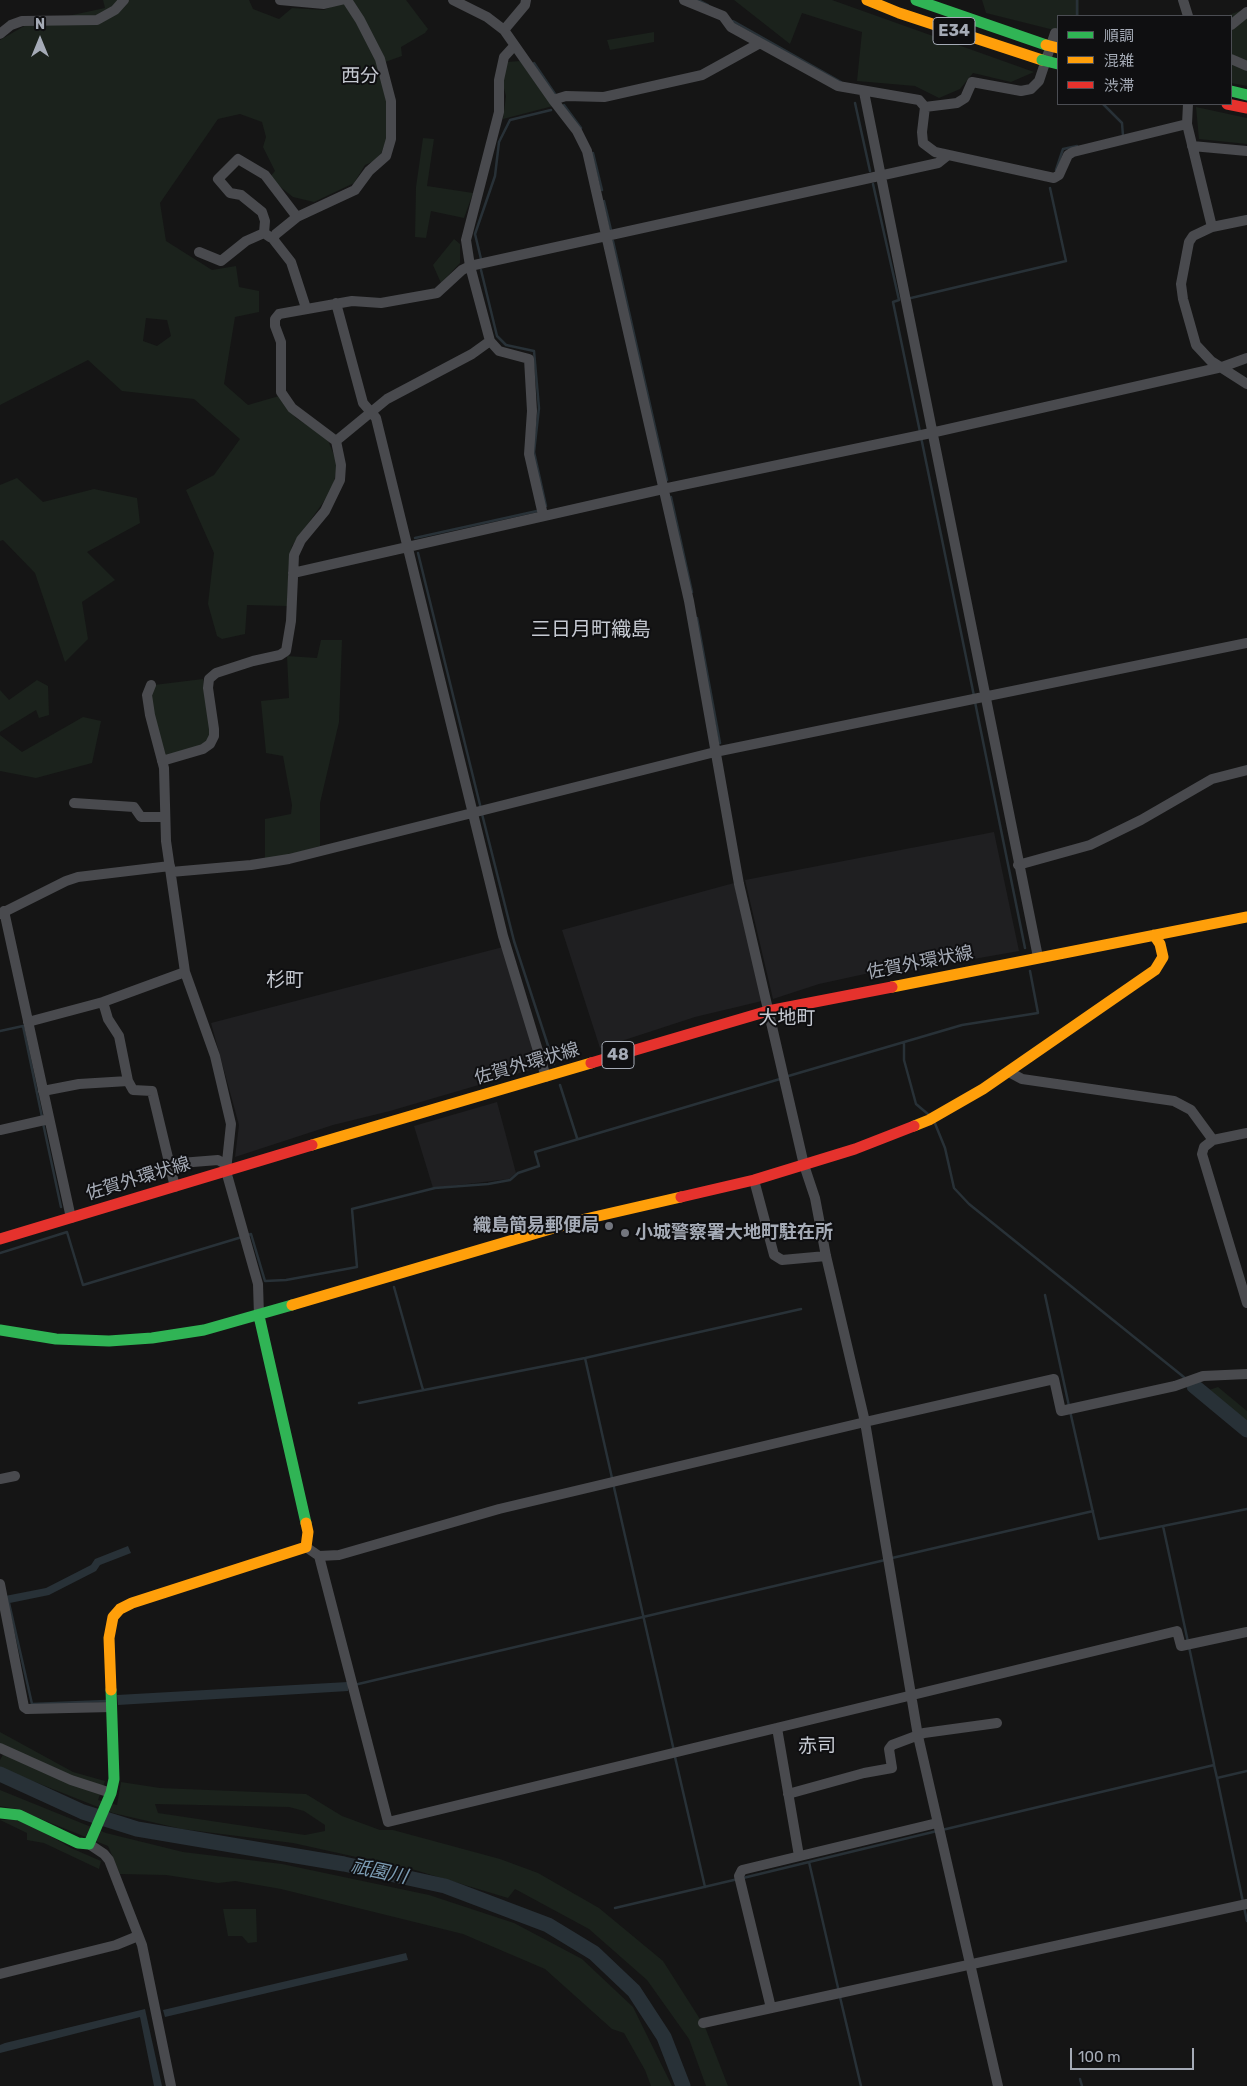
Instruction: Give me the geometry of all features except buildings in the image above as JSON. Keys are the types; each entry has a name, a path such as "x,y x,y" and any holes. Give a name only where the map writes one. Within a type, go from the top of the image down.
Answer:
{"main road":[{"name":"E34","path":"867,0 1057,64"},
{"name":"E34","path":"916,0 1057,48"},
{"path":"1232,91 1247,95"},
{"path":"1231,105 1247,108"},
{"name":"佐賀外環状線","path":"0,1239 175,1187 226,1167 546,1077 768,1011 1247,917"},
{"path":"0,1330 56,1339 109,1341 178,1334 259,1316 581,1220 754,1180 886,1138 932,1119 1009,1072 1155,970 1163,957 1160,944 1154,935"},
{"path":"0,1813 19,1814 78,1843 90,1843 111,1793 115,1766 110,1626 113,1618 120,1609 132,1603 306,1547 308,1532 259,1316"}],"street":[{"path":"0,34 11,25 22,21 97,20 124,0"},
{"path":"280,0 324,4 341,0"},
{"path":"199,252 221,260 246,241 276,234 297,217 355,190 369,171 386,156 391,139 391,101 380,59 360,20 347,0"},
{"path":"453,0 487,17 504,30 577,131 587,151 608,236 689,601 739,884 804,1165 817,1207 826,1256 865,1422 918,1736 998,2086"},
{"path":"504,30 525,5 526,0"},
{"path":"684,0 723,16 731,27 838,86 864,92 914,98 924,103 923,143 936,152 948,155 1054,178 1059,175 1068,155 1073,152 1187,124"},
{"path":"1183,0 1188,15"},
{"path":"1232,24 1247,12"},
{"path":"925,107 957,103 965,98 972,82 1021,91 1031,88 1039,81 1055,33 1057,34"},
{"path":"553,100 566,96 604,97 702,75 760,43"},
{"path":"514,46 504,57 499,80 499,112 466,232 470,266 490,341 499,351 529,359 532,411 529,454 543,516"},
{"path":"1232,59 1247,66"},
{"path":"864,92 879,175 1038,957"},
{"path":"1188,105 1187,124 1212,227"},
{"path":"1192,146 1247,151"},
{"path":"162,761 203,749 210,744 214,736 214,729 208,688 209,680 216,673 253,661 280,656 286,651 291,621 294,555 301,540 325,511 340,480 341,465 336,441 292,408 281,392 281,342 275,320 285,312 352,301 381,302 437,293 462,270 470,266 938,163 948,155"},
{"path":"297,217 265,175 238,159 218,179 230,194 241,195 262,212 268,236 291,262 306,308"},
{"path":"1247,220 1212,227 1193,236 1181,284 1192,336 1203,354 1247,384"},
{"path":"336,303 363,403 376,418 406,548 503,936 546,1077"},
{"path":"336,441 386,399 472,354 490,341"},
{"path":"293,573 663,489 931,433 1222,367 1247,358"},
{"path":"71,1218 2,912 72,879 171,869 251,865 289,859 715,752 1247,643"},
{"path":"151,684 147,695 150,715 162,761 165,817 185,972 215,1056 231,1124 226,1167 258,1284 259,1316"},
{"path":"1018,865 1090,845 1141,820 1212,779 1247,770"},
{"path":"74,802 134,806 141,817 165,817"},
{"path":"28,1022 102,1002 185,972"},
{"path":"102,1002 108,1019 119,1036 128,1081 133,1090 152,1092 175,1187"},
{"path":"1009,1072 1022,1079 1174,1100 1191,1110 1212,1140"},
{"path":"43,1091 79,1084 128,1081"},
{"path":"0,1130 48,1119"},
{"path":"1247,1133 1212,1140 1204,1147 1202,1154 1247,1303"},
{"path":"168,1164 218,1160 226,1167"},
{"path":"754,1180 774,1256 782,1260 826,1256"},
{"path":"318,1556 339,1555 499,1509 1054,1379 1061,1411 1175,1386 1203,1376 1247,1374"},
{"path":"0,1479 15,1476"},
{"path":"306,1547 318,1556 388,1822 1177,1631 1181,1646 1247,1632"},
{"path":"1,1589 24,1707 27,1709 112,1707"},
{"path":"788,1794 864,1773 892,1768 889,1749 892,1745 924,1733 997,1723"},
{"path":"777,1728 800,1856"},
{"path":"0,1748 71,1780 111,1793"},
{"path":"771,2008 740,1879 742,1870 800,1856 938,1828"},
{"path":"90,1843 109,1860 138,1936 171,2086"},
{"path":"703,2023 1245,1905"},
{"path":"0,1974 116,1945 138,1936"}],"shaded area":[{"path":"103,0 249,0 253,9 279,19 292,8 324,10 346,0 406,0 428,29 425,33 401,47 402,56 385,62 387,138 379,159 365,165 354,183 314,202 293,197 269,178 275,171 263,147 266,137 262,122 240,114 218,119 160,203 166,241 212,270 236,266 239,287 259,291 259,312 235,317 224,384 248,405 279,396 296,418 327,438 338,465 332,490 292,546 289,562 287,606 247,605 245,634 222,639 217,636 208,604 214,553 186,490 214,475 240,439 194,399 122,391 88,360 0,405 0,40 26,25 105,8","holes":["146,318 167,320 171,336 157,346 143,341"]},
{"path":"734,0 832,0 1034,72 1011,82 973,73 960,89 939,98 915,86 857,81 862,32 802,13 790,44"},
{"path":"982,0 1079,0 1079,15 1057,15 1057,31 986,13"},
{"path":"1247,9 1247,86 1232,83 1232,15 1229,15"},
{"path":"654,32 654,42 610,50 607,40"},
{"path":"520,61 553,106 503,119 506,96 502,81 507,62"},
{"path":"1196,107 1247,118 1247,144 1199,139"},
{"path":"423,138 434,139 427,186 473,193 464,218 431,211 426,238 415,237 416,187"},
{"path":"454,239 460,244 460,263 441,283 433,265"},
{"path":"17,478 43,502 94,489 137,498 140,523 87,552 115,580 82,602 88,639 65,662 35,573 3,540 0,541 0,485"},
{"path":"321,640 342,640 339,722 320,803 320,846 286,856 265,859 265,819 291,814 292,805 283,756 266,753 261,701 289,698 287,656 317,658"},
{"path":"203,679 211,731 206,744 164,757 150,699 154,685"},
{"path":"37,680 48,686 49,715 39,718 36,710 0,732 0,690 9,700"},
{"path":"83,717 101,721 92,763 36,778 0,771 0,735 22,752"},
{"path":"994,832 1019,951 900,972 874,972 819,984 773,999 745,880"},
{"path":"734,883 762,1001 695,1017 600,1048 562,930"},
{"path":"503,947 540,1067 390,1111 333,1125 235,1157 239,1125 211,1023"},
{"path":"497,1102 516,1173 509,1179 433,1188 414,1126"},
{"path":"1218,1387 1247,1411 1247,1422 1209,1390"},
{"path":"128,1546 131,1553 100,1565 96,1571 49,1595 0,1605 0,1597 46,1588 91,1565 95,1559"},
{"path":"348,1682 348,1691 118,1705 117,1695"},
{"path":"0,1732 73,1772 105,1781 98,1800 117,1805 121,1782 160,1788 306,1794 342,1816 380,1830 393,1830 500,1859 538,1873 599,1908 663,1961 705,2027 728,2086 706,2086 689,2039 647,1980 589,1929 515,1889 508,1898 415,1870 293,1843 182,1829 113,1813 0,1768 0,1760 6,1749 0,1744","holes":["155,1804 289,1807 304,1811 325,1825 325,1831 305,1835 158,1813"]},
{"path":"0,1790 106,1833 183,1852 282,1864 429,1895 514,1923 582,1959 633,2007 672,2086 651,2086 645,2070 624,2033 612,2029 545,1969 463,1934 281,1889 235,1881 218,1883 166,1875 120,1874 108,1846 16,1809 0,1806"},
{"path":"0,1820 16,1820 35,1827 71,1848 101,1861 99,1869 44,1843 27,1840 27,1833"},
{"path":"223,1909 256,1909 257,1942 248,1943 242,1936 228,1936"},
{"path":"406,1953 408,1960 165,2017 163,2010"},
{"path":"145,2009 162,2086 154,2086 140,2017 0,2053 0,2045 5,2043"}],"waterway":[{"path":"698,0 708,5"},
{"path":"1077,0 1077,15"},
{"path":"733,21 841,82"},
{"path":"534,63 555,94"},
{"path":"855,103 870,171"},
{"path":"564,105 581,128"},
{"path":"1104,105 1122,123 1123,136"},
{"path":"481,259 475,234 495,176 499,142 510,120 551,110"},
{"path":"1056,170 1063,149 1077,146"},
{"path":"593,153 602,190"},
{"path":"873,184 899,300 893,302 920,432"},
{"path":"911,298 1066,261 1050,188"},
{"path":"604,201 611,230"},
{"path":"613,241 667,480"},
{"path":"481,270 497,336 506,345 534,351 539,408 534,452 546,506"},
{"path":"921,437 974,696"},
{"path":"671,497 692,592"},
{"path":"415,538 537,511"},
{"path":"418,553 481,809"},
{"path":"697,618 720,743"},
{"path":"975,702 1025,948"},
{"path":"482,814 514,941 554,1064"},
{"path":"785,1077 962,1025 1038,1013 1030,971"},
{"path":"0,1031 23,1026 42,1117"},
{"path":"904,1042 904,1060 916,1104 929,1115"},
{"path":"248,1235 251,1234 265,1281 286,1280 357,1267 352,1209 435,1188 488,1184 510,1180 518,1173 539,1166 535,1152 780,1079"},
{"path":"560,1085 577,1138"},
{"path":"934,1121 945,1148 954,1188 969,1204 1185,1378"},
{"path":"43,1123 61,1207"},
{"path":"0,1253 67,1232 83,1285 242,1237"},
{"path":"394,1287 423,1390"},
{"path":"1045,1295 1069,1406"},
{"path":"359,1403 585,1358 801,1309"},
{"path":"585,1358 612,1478"},
{"path":"1194,1386 1247,1430"},
{"path":"1070,1411 1099,1539 1247,1509"},
{"path":"613,1483 674,1751"},
{"path":"892,1558 1093,1511"},
{"path":"1163,1526 1188,1642"},
{"path":"354,1685 885,1560"},
{"path":"9,1603 32,1704 106,1701"},
{"path":"1189,1647 1214,1764"},
{"path":"675,1757 705,1887"},
{"path":"942,1830 1214,1765 1217,1778 1247,1771"},
{"name":"祇園川","path":"0,1774 83,1812 137,1829 344,1864 445,1886 548,1925 594,1953 634,1991 664,2037 683,2086"},
{"path":"1217,1778 1243,1902"},
{"path":"743,1878 937,1831"},
{"path":"809,1862 839,1992"},
{"path":"615,1908 738,1879"},
{"path":"1244,1907 1247,1921"},
{"path":"840,1997 861,2086"},
{"path":"1080,2079 1082,2086"}],"traffic: fast":[{"path":"916,0 1046,45"},
{"path":"1042,60 1057,64"},
{"path":"1232,91 1247,95"},
{"path":"0,1330 56,1339 109,1341 152,1338 204,1330 292,1305"},
{"path":"259,1316 306,1523"},
{"path":"0,1813 19,1815 78,1843 89,1844 111,1793 114,1779 111,1690"}],"traffic: slow":[{"path":"867,0 899,13 1042,60"},
{"path":"1046,45 1057,48"},
{"path":"892,987 1247,917"},
{"path":"914,1126 929,1120 983,1089 1155,970 1163,957 1160,944 1154,935"},
{"path":"312,1145 591,1063"},
{"path":"292,1305 581,1220 681,1197"},
{"path":"111,1690 109,1638 113,1617 120,1609 132,1603 306,1547 308,1532 306,1523"}],"traffic: jam":[{"path":"1232,105 1247,108"},
{"path":"591,1063 768,1011 892,987"},
{"path":"681,1197 754,1180 855,1149 914,1126"},
{"path":"0,1239 312,1145"}],"place":[{"name":"織島簡易郵便局","path":"609,1226"},
{"name":"小城警察署大地町駐在所","path":"625,1233"}],"district":[{"name":"西分","path":"360,77"},
{"name":"三日月町織島","path":"591,630"},
{"name":"杉町","path":"285,981"},
{"name":"大地町","path":"787,1019"},
{"name":"赤司","path":"817,1747"}]}
